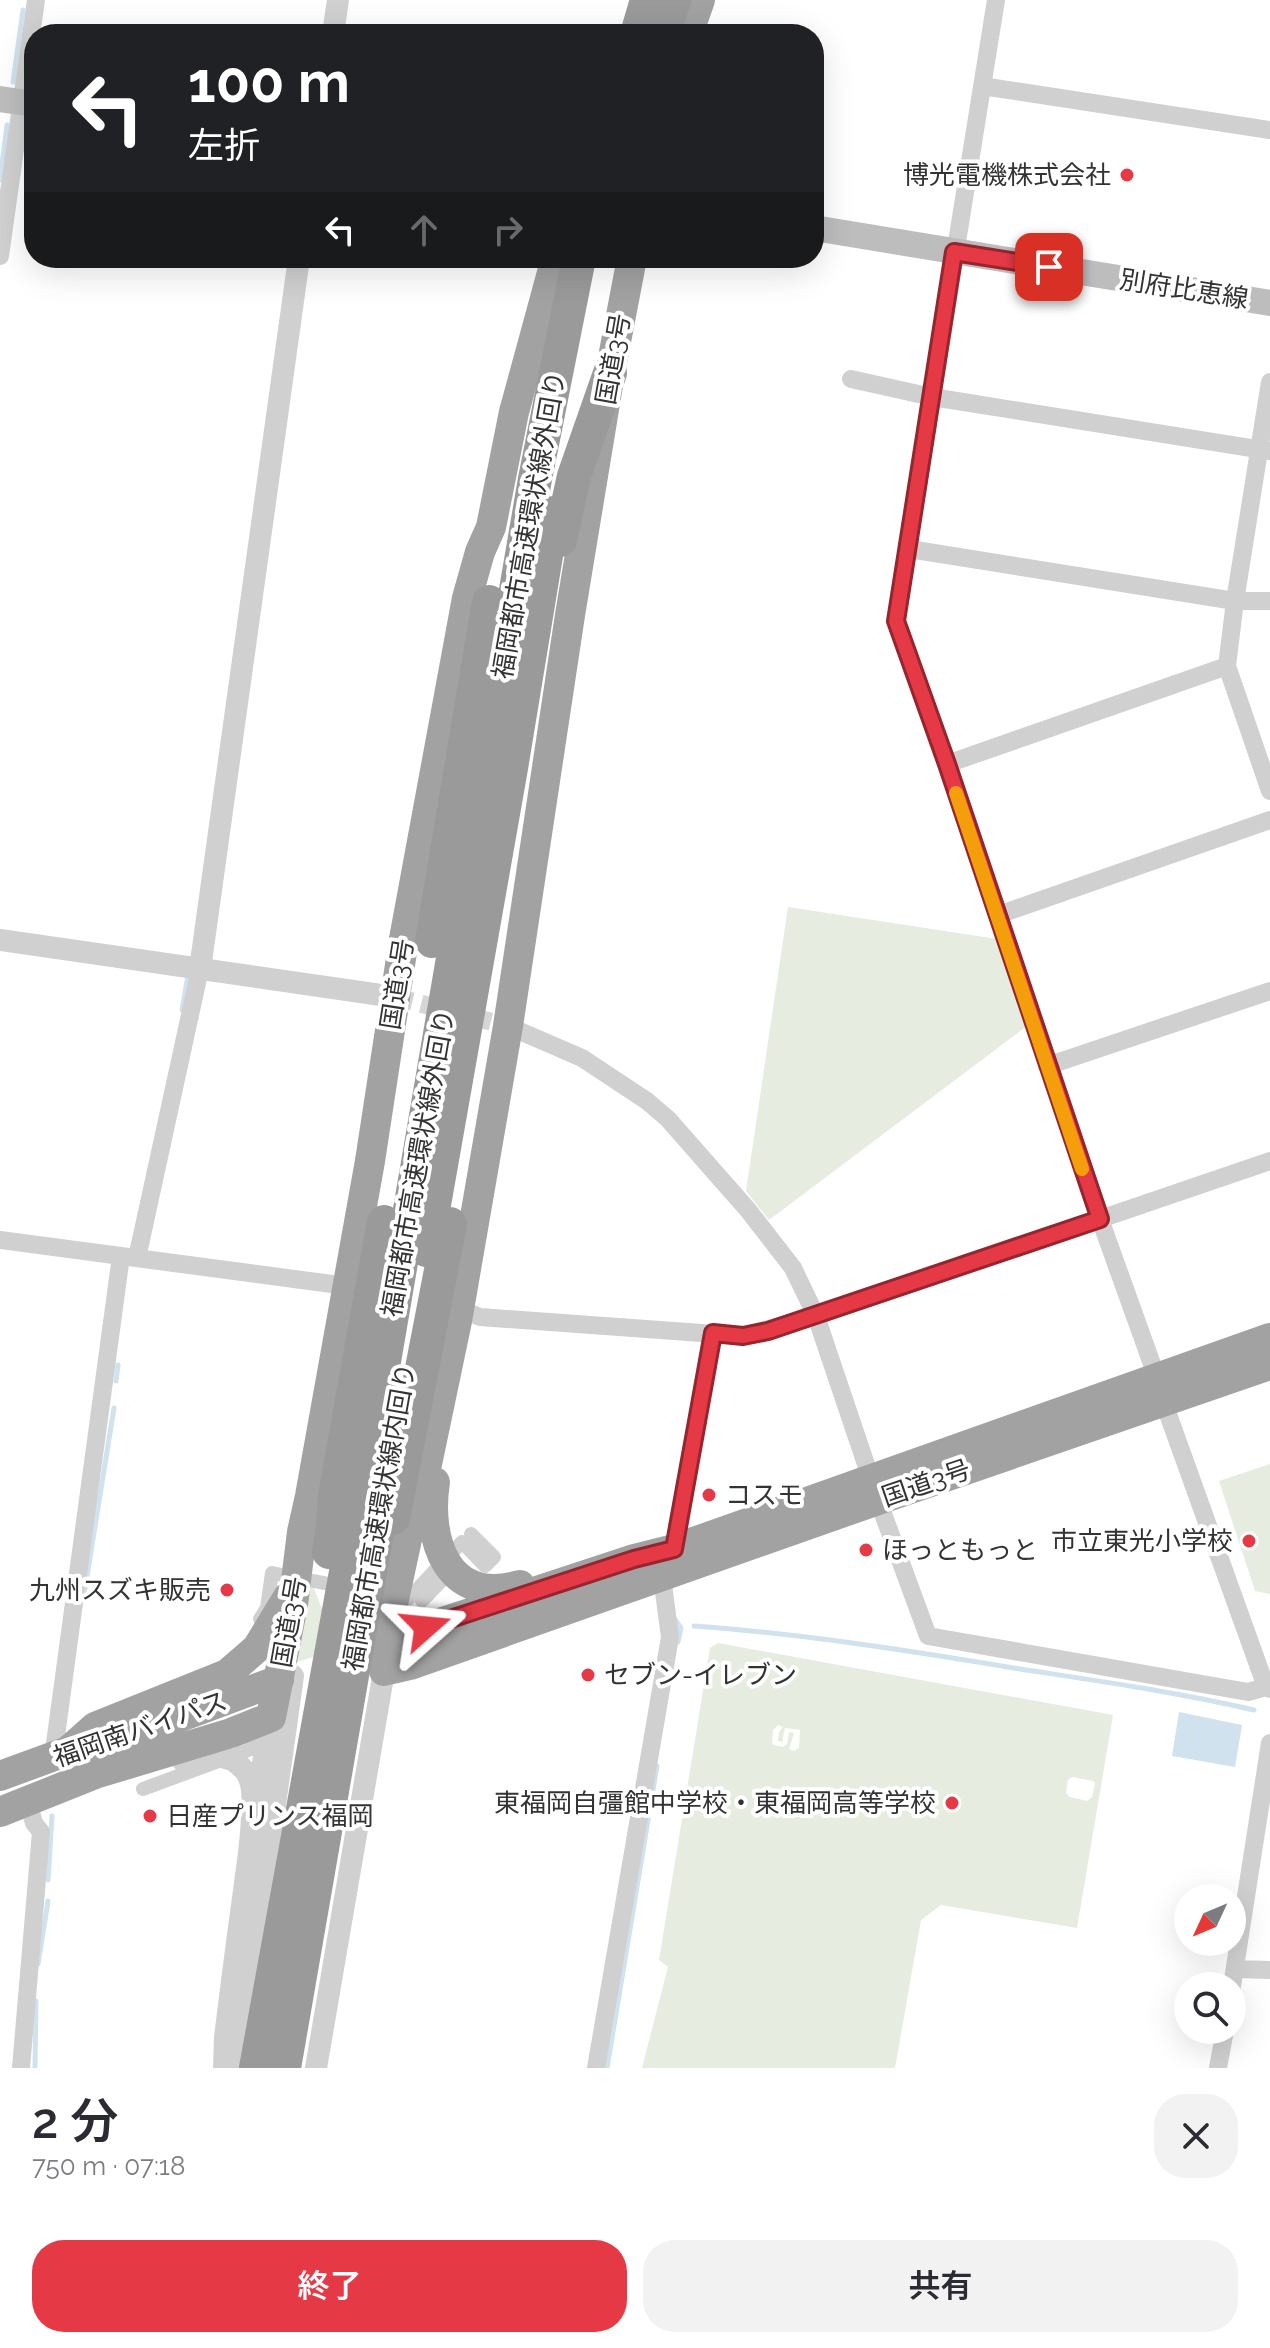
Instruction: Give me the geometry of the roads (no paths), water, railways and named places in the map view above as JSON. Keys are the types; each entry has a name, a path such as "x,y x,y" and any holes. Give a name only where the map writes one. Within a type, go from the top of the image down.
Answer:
{"highway":[{"path":"629,24 637,0"},
{"path":"640,24 647,0"},
{"path":"666,24 674,0"},
{"path":"692,24 700,0"},
{"name":"国道3号","path":"271,1717 279,1680 290,1574 310,1496 467,598 480,552 491,527 514,412 553,268"},
{"name":"福岡都市高速環状線外回り","path":"256,2068 379,1394 533,493 577,268"},
{"name":"福岡都市高速環状線内回り","path":"284,2068 558,483 601,268"},
{"name":"国道3号","path":"630,268 570,615 508,1026 458,1315 422,1488 407,1539 385,1641 384,1671 410,1665 662,1577 874,1489"},
{"path":"329,1804 366,1657 459,1178 562,522 574,476 610,373"},
{"path":"282,1921 290,1790 333,1526 335,1496 489,602 491,527"},
{"path":"458,1315 456,1352 432,1503 438,1541 447,1567 464,1582 479,1587 505,1589 561,1572 634,1559"},
{"name":"国道3号","path":"1161,1390 1270,1338"},
{"name":"国道3号","path":"385,1641 634,1559 874,1489 1161,1390 1270,1365"},
{"path":"61,1755 95,1727 227,1674 257,1648 286,1603 290,1574"},
{"name":"福岡南バイパス","path":"0,1776 167,1722 279,1680"},
{"name":"福岡南バイパス","path":"14,1807 95,1774 231,1733 271,1717"}],"main road":[{"name":"別府比恵線","path":"824,230 1270,303"}],"street":[{"path":"32,24 36,0"},
{"path":"334,24 338,0"},
{"path":"508,1026 582,1058 623,1084 668,1119 783,1253 802,1284 816,1316 874,1489 928,1636 1248,1692 1268,1688 1100,1219 896,621 996,0"},
{"path":"0,256 24,72"},
{"path":"982,86 1270,130"},
{"path":"61,1755 129,1257 200,969 298,268"},
{"path":"851,379 932,397 1265,450"},
{"path":"1270,382 1265,450 1235,601 1227,666 1270,791"},
{"path":"909,549 1235,601 1270,601"},
{"path":"947,764 1227,666"},
{"path":"998,915 1270,820"},
{"path":"0,940 395,997"},
{"path":"1047,1066 1270,991"},
{"path":"458,1315 743,1336 816,1316 1270,1161"},
{"path":"0,1240 347,1286"},
{"path":"674,1549 713,1333"},
{"path":"238,2068 303,1611 311,1567 335,1496"},
{"path":"251,1634 267,1608 272,1573 408,1599 462,1542 485,1566 494,1557 471,1534"},
{"path":"143,1789 251,1749 275,1659 290,1574 289,1544"},
{"path":"422,1601 444,1578 436,1570"},
{"path":"596,2068 670,1637 662,1577"},
{"path":"316,2068 384,1671"},
{"path":"249,1845 271,1717"},
{"path":"1234,1972 1262,1846 1270,1743"},
{"path":"95,1774 111,1776 157,1769 201,1755 218,1755 245,1771 252,1793 253,1813 225,2037 224,2068"},
{"path":"14,1807 41,1832 21,2068"},
{"path":"1246,1975 1270,1970"},
{"path":"1218,2068 1222,2044"}],"water":[{"path":"1179,1712 1242,1725 1235,1767 1172,1756"}],"waterway":[{"path":"13,82 23,10"},
{"path":"0,180 7,125"},
{"path":"182,1010 188,975"},
{"path":"116,1381 118,1365"},
{"path":"83,1601 114,1408"},
{"path":"674,1618 681,1628 678,1642"},
{"path":"694,1626 898,1650 1137,1687 1254,1710"},
{"path":"607,2068 657,1766"},
{"path":"48,1880 52,1816"},
{"path":"38,1964 48,1901"},
{"path":"35,2068 36,2001"}],"tunnel":[{"path":"395,997 508,1026"}],"place":[{"name":"博光電機株式会社","path":"1127,175"},
{"name":"コスモ","path":"709,1495"},
{"name":"市立東光小学校","path":"1249,1541"},
{"name":"ほっともっと","path":"866,1550"},
{"name":"九州スズキ販売","path":"227,1590"},
{"name":"セブン-イレブン","path":"588,1675"},
{"name":"東福岡自彊館中学校・東福岡高等学校","path":"952,1803"},
{"name":"日産プリンス福岡","path":"150,1816"}]}
